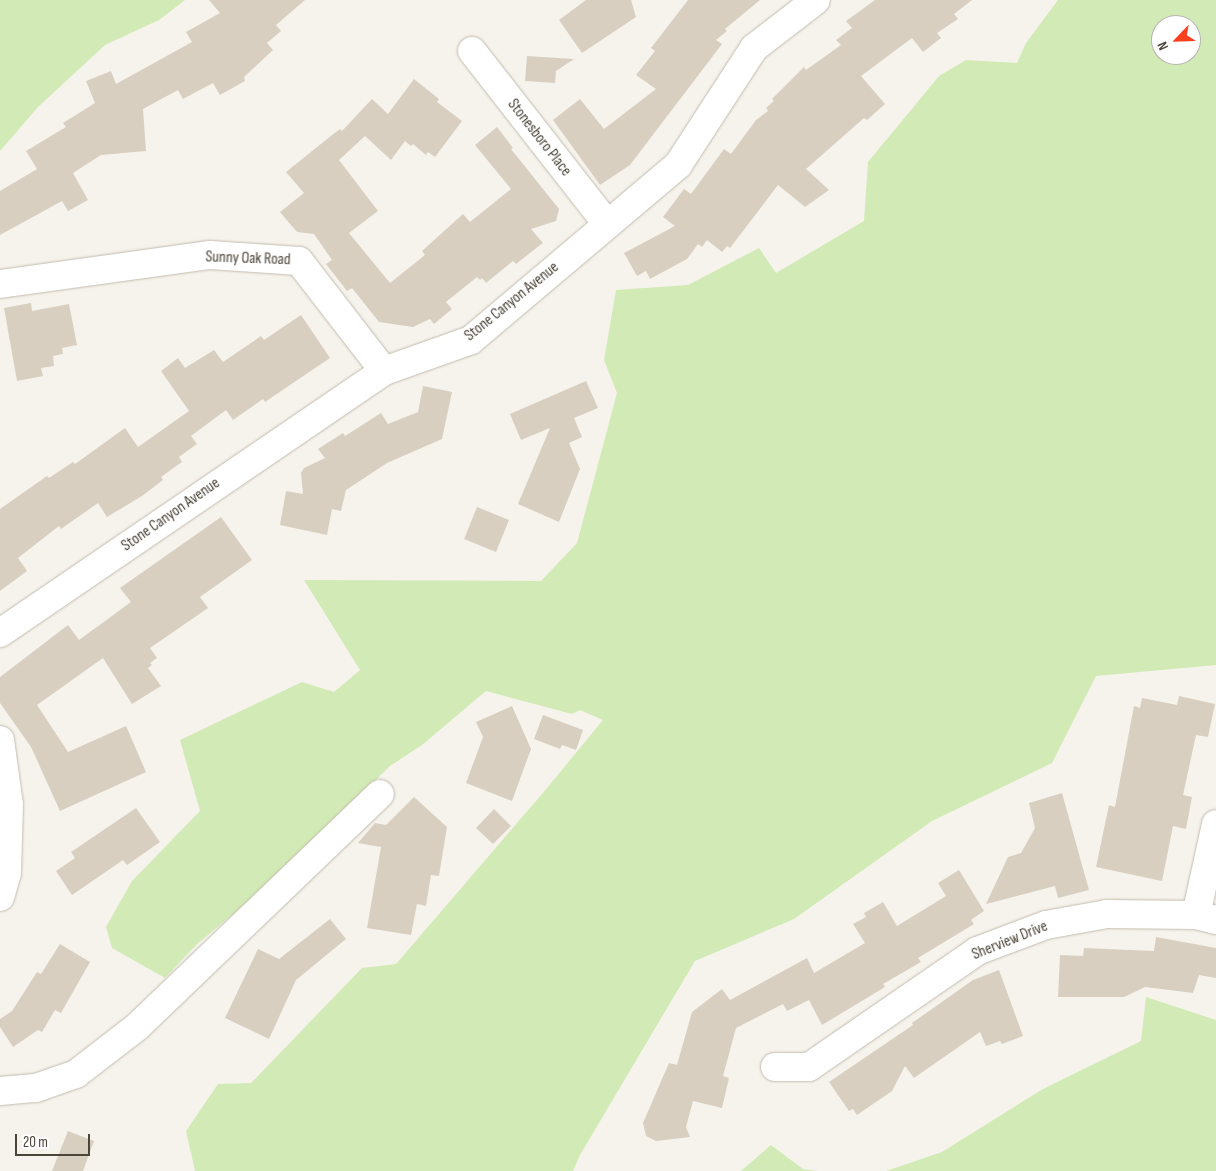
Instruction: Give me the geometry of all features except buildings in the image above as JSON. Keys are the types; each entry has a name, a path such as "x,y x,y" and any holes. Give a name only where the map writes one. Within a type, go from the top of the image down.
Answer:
{"street":[{"name":"Stone Canyon Avenue","path":"0,633 384,371 470,340 678,165 754,48 816,0"},
{"name":"Stonesboro Place","path":"472,51 607,224"},
{"name":"Sunny Oak Road","path":"0,284 210,255 299,261 384,371"},
{"path":"0,740 9,805 7,874 0,897"},
{"path":"0,1091 36,1088 76,1074 138,1026 380,794"},
{"path":"1206,917 1216,824"},
{"name":"Sherview Drive","path":"775,1067 809,1066 976,951 1046,925 1107,914 1206,917"}],"green space":[{"path":"0,0 185,0 159,20 105,45 38,107 0,151"},
{"path":"1058,0 1216,0 1216,665 1096,676 1052,763 932,821 794,919 695,961 580,1155 573,1171 195,1171 186,1131 218,1084 251,1083 362,968 396,964 603,720 580,710 572,714 486,691 422,745 390,766 275,879 196,945 165,978 112,948 106,927 132,881 200,811 180,740 302,682 334,692 360,670 304,580 541,581 577,543 617,393 604,360 616,290 688,285 759,248 776,273 864,221 868,162 939,76 966,60 1017,63 1026,43"},
{"path":"1146,997 1216,1020 1216,1171 886,1171 942,1152 1043,1089 1141,1041"},
{"path":"771,1145 803,1169 817,1171 741,1171"}]}
